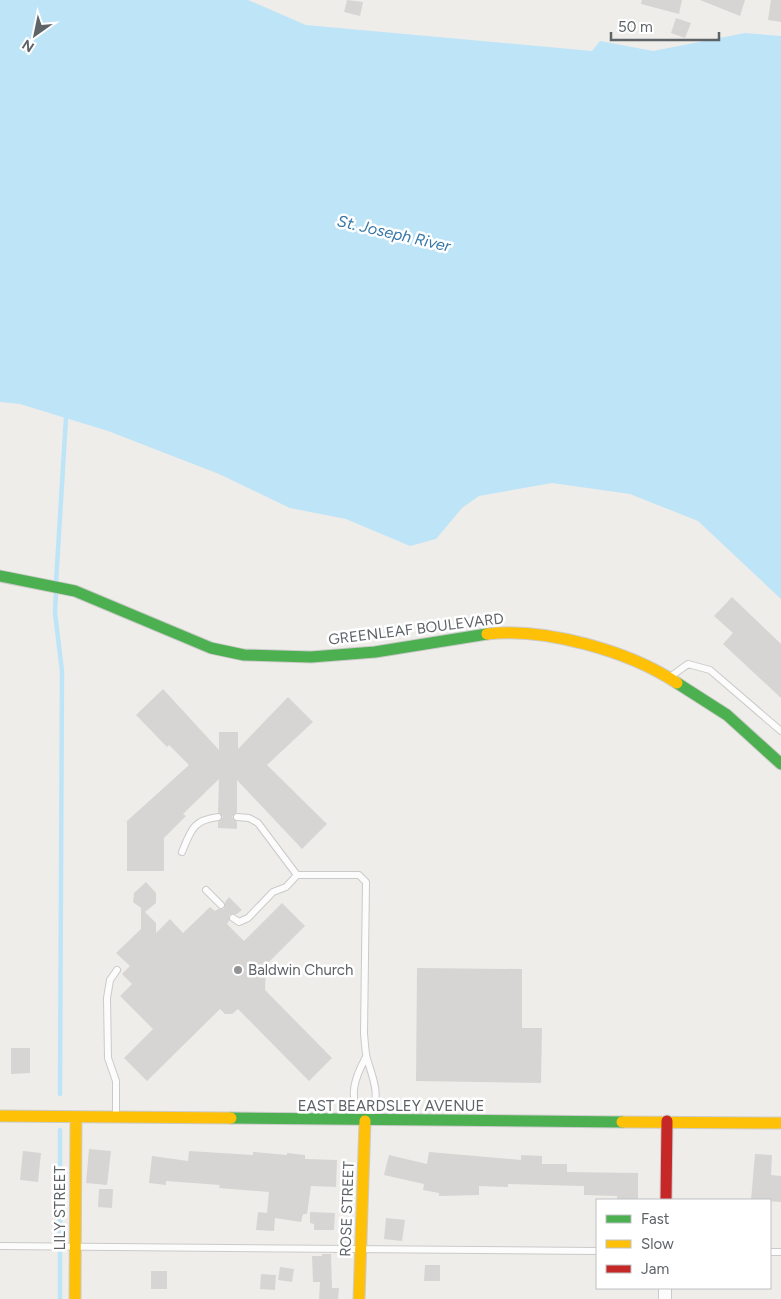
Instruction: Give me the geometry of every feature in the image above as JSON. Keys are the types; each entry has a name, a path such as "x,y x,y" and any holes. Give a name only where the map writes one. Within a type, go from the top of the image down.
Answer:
{"street":[{"name":"GREENLEAF BOULEVARD","path":"0,576 75,591 212,648 244,655 311,658 376,652 511,632 563,638 621,656 668,678 727,715 781,764"},
{"name":"EAST BEARDSLEY AVENUE","path":"0,1116 365,1121 781,1123"},
{"name":"LILY STREET","path":"75,1299 76,1117"},
{"name":"ROSE STREET","path":"359,1299 365,1121"},
{"path":"666,1199 667,1121"}],"lane":[{"path":"668,678 688,664 710,670 781,731"},
{"path":"182,852 193,826 205,819 218,817"},
{"path":"237,817 249,818 258,823 297,875"},
{"path":"233,918 239,922 248,918 274,892 286,887 297,875 359,875 366,882 364,1034 366,1057 376,1080 375,1108 365,1121 355,1107 355,1078 366,1057"},
{"path":"206,890 221,905"},
{"path":"116,1118 116,1081 108,1058 107,998 110,980 117,970"},
{"path":"0,1246 596,1251"}],"water":[{"name":"St. Joseph River","path":"0,0 248,0 306,25 592,51 600,41 653,51 745,33 781,36 781,599 698,521 630,494 552,483 479,496 462,508 436,539 410,546 346,519 290,508 219,474 108,431 20,404 0,402"}],"building":[{"path":"347,0 363,2 360,16 344,12"},
{"path":"642,0 682,0 679,14 641,4"},
{"path":"700,0 745,0 740,16"},
{"path":"771,0 781,0 781,22 768,20"},
{"path":"676,18 691,23 685,38 671,33"},
{"path":"732,597 781,644 781,698 723,644 733,633 714,616"},
{"path":"163,689 219,750 219,732 238,732 238,749 288,697 313,722 267,765 327,824 302,849 237,780 237,812 232,817 237,822 237,829 218,828 218,822 223,817 218,812 219,779 183,814 186,816 164,838 164,871 127,871 127,821 189,765 169,745 167,747 136,715"},
{"path":"146,882 156,893 156,903 145,912 156,923 156,933 170,919 183,933 210,907 215,911 224,909 225,902 229,897 242,910 237,914 229,915 227,924 244,941 282,903 305,926 266,965 265,990 332,1058 309,1081 238,1009 232,1014 225,1014 220,1009 147,1081 124,1058 153,1029 120,996 132,984 122,974 130,966 116,953 141,929 141,908 133,902 134,893"},
{"path":"417,968 522,969 522,1028 542,1028 541,1083 416,1081"},
{"path":"11,1048 30,1048 30,1073 11,1074"},
{"path":"89,1149 111,1151 107,1185 86,1183"},
{"path":"23,1151 41,1153 38,1182 20,1180"},
{"path":"189,1151 253,1155 253,1152 287,1155 287,1153 305,1155 305,1159 337,1160 336,1187 311,1186 307,1214 303,1214 301,1222 275,1218 274,1231 256,1230 258,1212 267,1213 269,1192 219,1188 220,1185 166,1181 166,1185 149,1183 152,1156 188,1161"},
{"path":"429,1152 521,1160 521,1155 542,1156 542,1164 567,1164 567,1172 638,1173 638,1199 617,1199 617,1196 584,1195 584,1186 508,1184 508,1187 479,1186 479,1195 439,1196 439,1193 423,1190 424,1184 384,1175 389,1155 427,1164"},
{"path":"755,1154 772,1155 771,1175 781,1176 781,1202 771,1201 771,1199 751,1199"},
{"path":"99,1189 113,1189 112,1208 98,1207"},
{"path":"310,1212 335,1213 334,1230 314,1230 314,1224 310,1223"},
{"path":"386,1218 405,1220 402,1241 384,1239"},
{"path":"322,1254 331,1254 332,1288 339,1288 338,1299 319,1299 320,1282 313,1282 312,1256 322,1256"},
{"path":"425,1265 440,1265 440,1281 424,1281"},
{"path":"280,1267 294,1269 292,1282 278,1280"},
{"path":"151,1271 167,1271 167,1289 151,1289"},
{"path":"261,1274 276,1275 275,1290 260,1289"}],"waterway":[{"path":"56,583 66,418"},
{"path":"56,591 55,613 62,671 60,1094"},
{"path":"60,1130 60,1299"}],"traffic: fast":[{"path":"0,576 75,591 211,648 244,655 311,657 375,652 487,634"},
{"path":"677,683 727,715 781,764"},
{"path":"231,1118 622,1122"}],"traffic: slow":[{"path":"487,634 534,634 585,644 635,661 677,683"},
{"path":"0,1116 231,1118"},
{"path":"75,1299 76,1117"},
{"path":"359,1299 365,1121"},
{"path":"622,1122 781,1123"}],"traffic: jam":[{"path":"666,1199 667,1121"}],"place":[{"name":"Baldwin Church","path":"238,970"}]}
